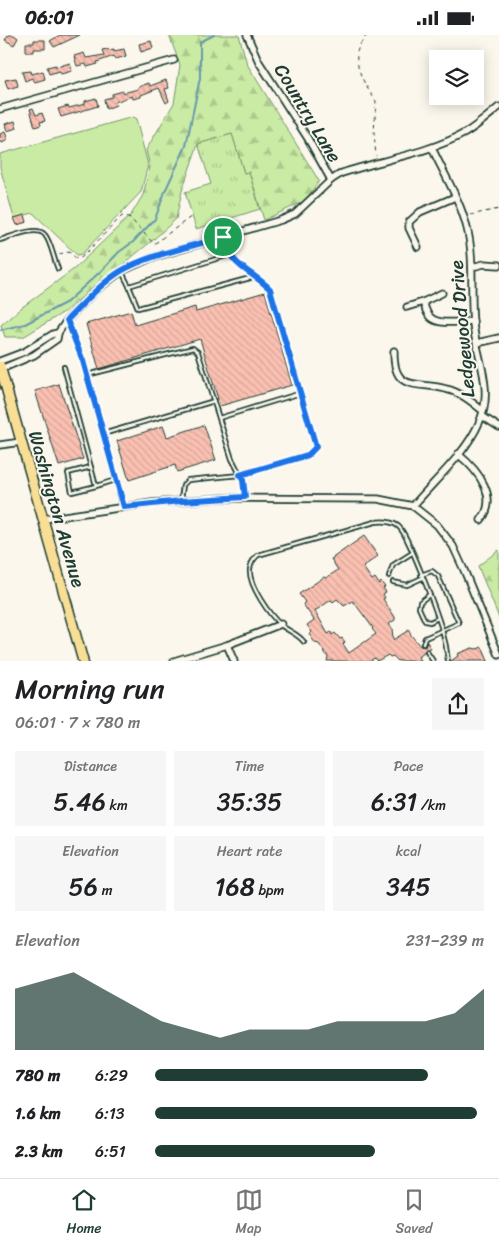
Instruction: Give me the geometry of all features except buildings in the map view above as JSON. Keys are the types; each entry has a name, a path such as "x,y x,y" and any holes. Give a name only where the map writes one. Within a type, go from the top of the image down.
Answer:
{"main road":[{"name":"Washington Avenue","path":"0,366 83,661"}],"street":[{"name":"Country Lane","path":"247,35 259,62 307,137 331,180"},
{"path":"0,109 174,60"},
{"path":"0,366 41,350 57,339 58,333 67,320 96,291 122,271 150,259 281,220 296,213 331,180 342,173 432,148 466,133 499,107"},
{"name":"Ledgewood Drive","path":"413,506 458,454 475,431 482,414 485,381 473,321 472,267 468,230 432,148"},
{"path":"418,247 409,228 409,221 420,212 455,197"},
{"path":"472,267 484,264 499,265"},
{"path":"407,307 442,293"},
{"path":"423,302 429,316 435,320 473,321"},
{"path":"477,343 499,338"},
{"path":"394,351 395,367 401,379 407,383 447,389 459,394 474,404 482,414 499,427"},
{"path":"0,445 21,442"},
{"path":"458,454 490,484"},
{"path":"44,519 124,507 245,497 371,498 392,500 413,506 437,525 453,546 499,655"},
{"path":"481,520 494,511"},
{"path":"174,661 227,645 281,624"},
{"path":"227,645 234,661"}],"lane":[{"path":"0,240 33,231 42,233 47,238 58,269"},
{"path":"181,501 183,485 188,480 240,475 308,455 316,447 270,289 238,265 229,255 223,237"},
{"path":"129,286 229,255"},
{"path":"122,271 138,308 254,277"},
{"path":"67,320 86,375 124,507"},
{"path":"86,375 193,348 198,352 232,459 243,480 245,497"},
{"path":"64,367 96,486"},
{"path":"219,418 301,393"},
{"path":"103,434 214,401"},
{"path":"91,467 68,473 72,492 116,480"},
{"path":"304,642 281,624 256,591 251,578 252,561 258,555 382,521 402,529 443,631 448,661"},
{"path":"389,576 393,565 412,553"},
{"path":"393,582 407,585 432,571 438,576 460,623 425,639 423,644"},
{"path":"429,595 420,602 419,608 425,621 438,618"},
{"path":"426,652 433,661"}],"path":[{"path":"367,35 360,44 357,53 364,86 376,101 374,133 378,162"},
{"path":"469,215 499,209"},
{"path":"58,254 69,251 76,258 81,258 122,216 129,217 151,243 155,244 192,216"}],"green space":[{"path":"169,35 239,35 247,64 319,181 305,201 264,220 249,172 244,173 232,134 198,144 182,191 176,219 64,312 23,337 5,337 1,325 74,269 131,215 143,195 150,167 146,150 174,103 180,65"},
{"path":"133,117 136,119 148,165 141,192 82,254 77,255 33,213 14,218 0,167 0,154"},
{"path":"232,134 244,173 249,172 260,209 196,229 185,192 211,184 198,144"},
{"path":"499,550 499,618 478,566"}],"waterway":[{"path":"0,330 25,324 67,302 119,252 133,242 155,219 166,189 186,146 200,78 200,42 214,35"}],"route":[{"path":"223,237 229,255 238,265 270,289 316,447 308,455 240,475 243,480 245,497 152,503 124,507 83,361 67,320 108,280 122,271 150,259 223,237"}]}
